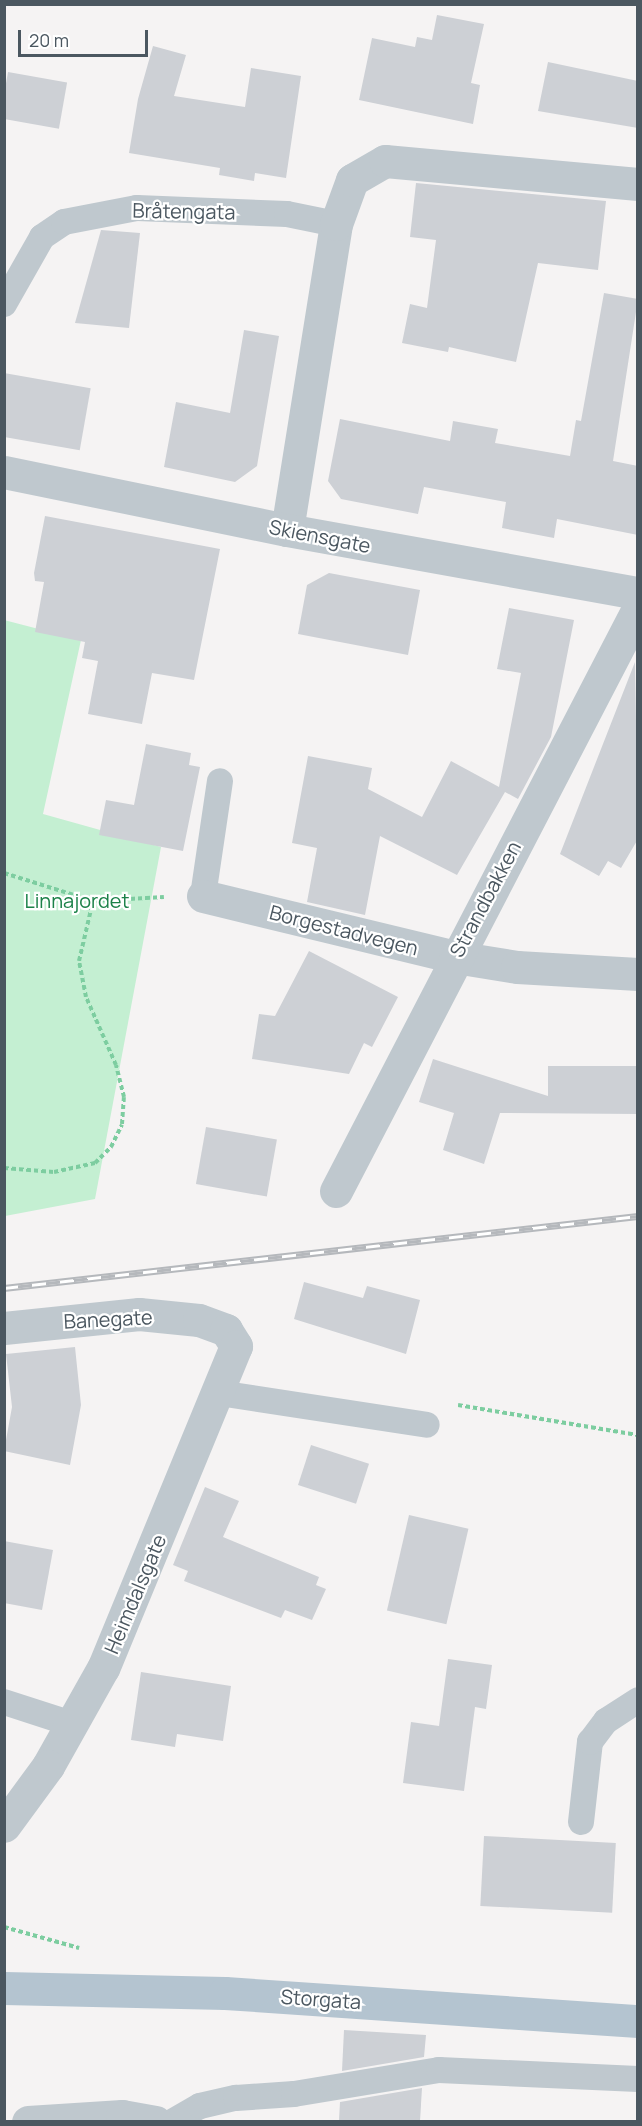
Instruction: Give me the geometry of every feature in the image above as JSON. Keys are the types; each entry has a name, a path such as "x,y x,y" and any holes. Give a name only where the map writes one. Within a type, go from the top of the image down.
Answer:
{"main road":[{"name":"Storgata","path":"4,1988 225,1993 638,2021"}],"street":[{"path":"287,530 336,224 352,180 385,161 638,184"},
{"name":"Skiensgate","path":"4,472 287,530 638,593"},
{"name":"Strandbakken","path":"336,1191 455,957 638,609"},
{"name":"Borgestadvegen","path":"203,896 455,957 518,967 638,974"},
{"name":"Banegate","path":"4,1328 139,1314 199,1320 226,1330 236,1346"},
{"name":"Heimdalsgate","path":"4,1827 48,1766 103,1668 219,1393 236,1346"},
{"path":"28,2121 122,2116 155,2121"}],"lane":[{"name":"Bråtengata","path":"4,304 42,237 64,222 137,207 287,214 336,224"},
{"path":"203,896 220,781"},
{"path":"219,1393 427,1425"},
{"path":"581,1822 590,1742 606,1721 638,1700"},
{"path":"4,1702 72,1724"},
{"path":"172,2121 200,2106 236,2098 294,2094 439,2070 638,2079"}],"path":[{"path":"4,873 93,901 203,896"},
{"path":"4,1168 54,1173 95,1163 111,1147 122,1124 124,1097 116,1065 86,997 79,961 93,901"},
{"path":"4,1927 80,1948"}],"green space":[{"name":"Linnajordet","path":"4,620 81,640 43,814 161,847 95,1199 5,1216"}],"building":[{"path":"437,15 484,24 471,83 480,85 473,124 359,100 372,38 415,47 417,37 432,40"},
{"path":"153,46 186,55 174,96 245,107 251,68 301,76 286,178 255,173 254,181 219,175 220,168 129,153 138,99"},
{"path":"548,62 638,81 638,128 538,111"},
{"path":"8,72 67,82 59,129 4,119 4,95"},
{"path":"416,183 606,201 598,270 538,263 516,362 449,347 448,352 402,343 410,304 427,308 436,240 410,237"},
{"path":"101,230 140,233 129,328 75,323"},
{"path":"604,293 638,299 613,461 638,466 638,535 557,519 554,538 502,528 506,502 424,487 418,514 341,499 328,481 340,419 450,441 453,421 498,429 495,443 570,456 576,420 581,421"},
{"path":"244,330 279,336 257,466 235,482 164,467 176,402 230,413"},
{"path":"4,373 91,388 80,450 4,437"},
{"path":"45,516 220,549 194,680 152,673 142,724 88,714 98,661 82,658 85,642 35,632 44,582 35,581 34,573"},
{"path":"329,573 420,590 408,655 298,634 307,585"},
{"path":"509,608 574,620 551,737 518,799 505,792 457,875 380,836 365,915 307,902 317,848 292,843 308,756 372,768 368,789 422,817 451,761 499,787 521,673 497,669"},
{"path":"635,662 638,839 621,868 608,861 599,876 560,854"},
{"path":"146,744 191,753 189,765 200,767 183,851 99,835 106,800 134,805"},
{"path":"309,951 398,997 372,1047 364,1043 349,1074 252,1059 259,1014 275,1016"},
{"path":"433,1059 548,1096 548,1066 638,1066 638,1114 500,1113 484,1164 443,1150 454,1113 419,1102"},
{"path":"206,1127 277,1140 267,1197 196,1184"},
{"path":"304,1282 363,1298 367,1286 420,1300 406,1354 294,1319"},
{"path":"75,1347 81,1405 70,1465 4,1451 12,1407 6,1354"},
{"path":"311,1445 369,1464 356,1504 298,1485"},
{"path":"205,1487 239,1501 223,1537 319,1577 316,1585 326,1589 312,1620 285,1610 281,1618 184,1581 188,1571 173,1565"},
{"path":"409,1515 468,1529 446,1624 387,1610"},
{"path":"4,1541 53,1550 42,1610 4,1603"},
{"path":"448,1659 492,1665 486,1709 475,1707 464,1791 403,1783 411,1722 439,1726"},
{"path":"141,1672 231,1686 223,1741 177,1734 175,1747 131,1740"},
{"path":"484,1836 616,1843 612,1913 480,1906"},
{"path":"344,2030 426,2035 424,2057 342,2071"},
{"path":"422,2088 420,2121 339,2121 340,2102"}],"railway":[{"path":"4,1288 638,1216"}]}
